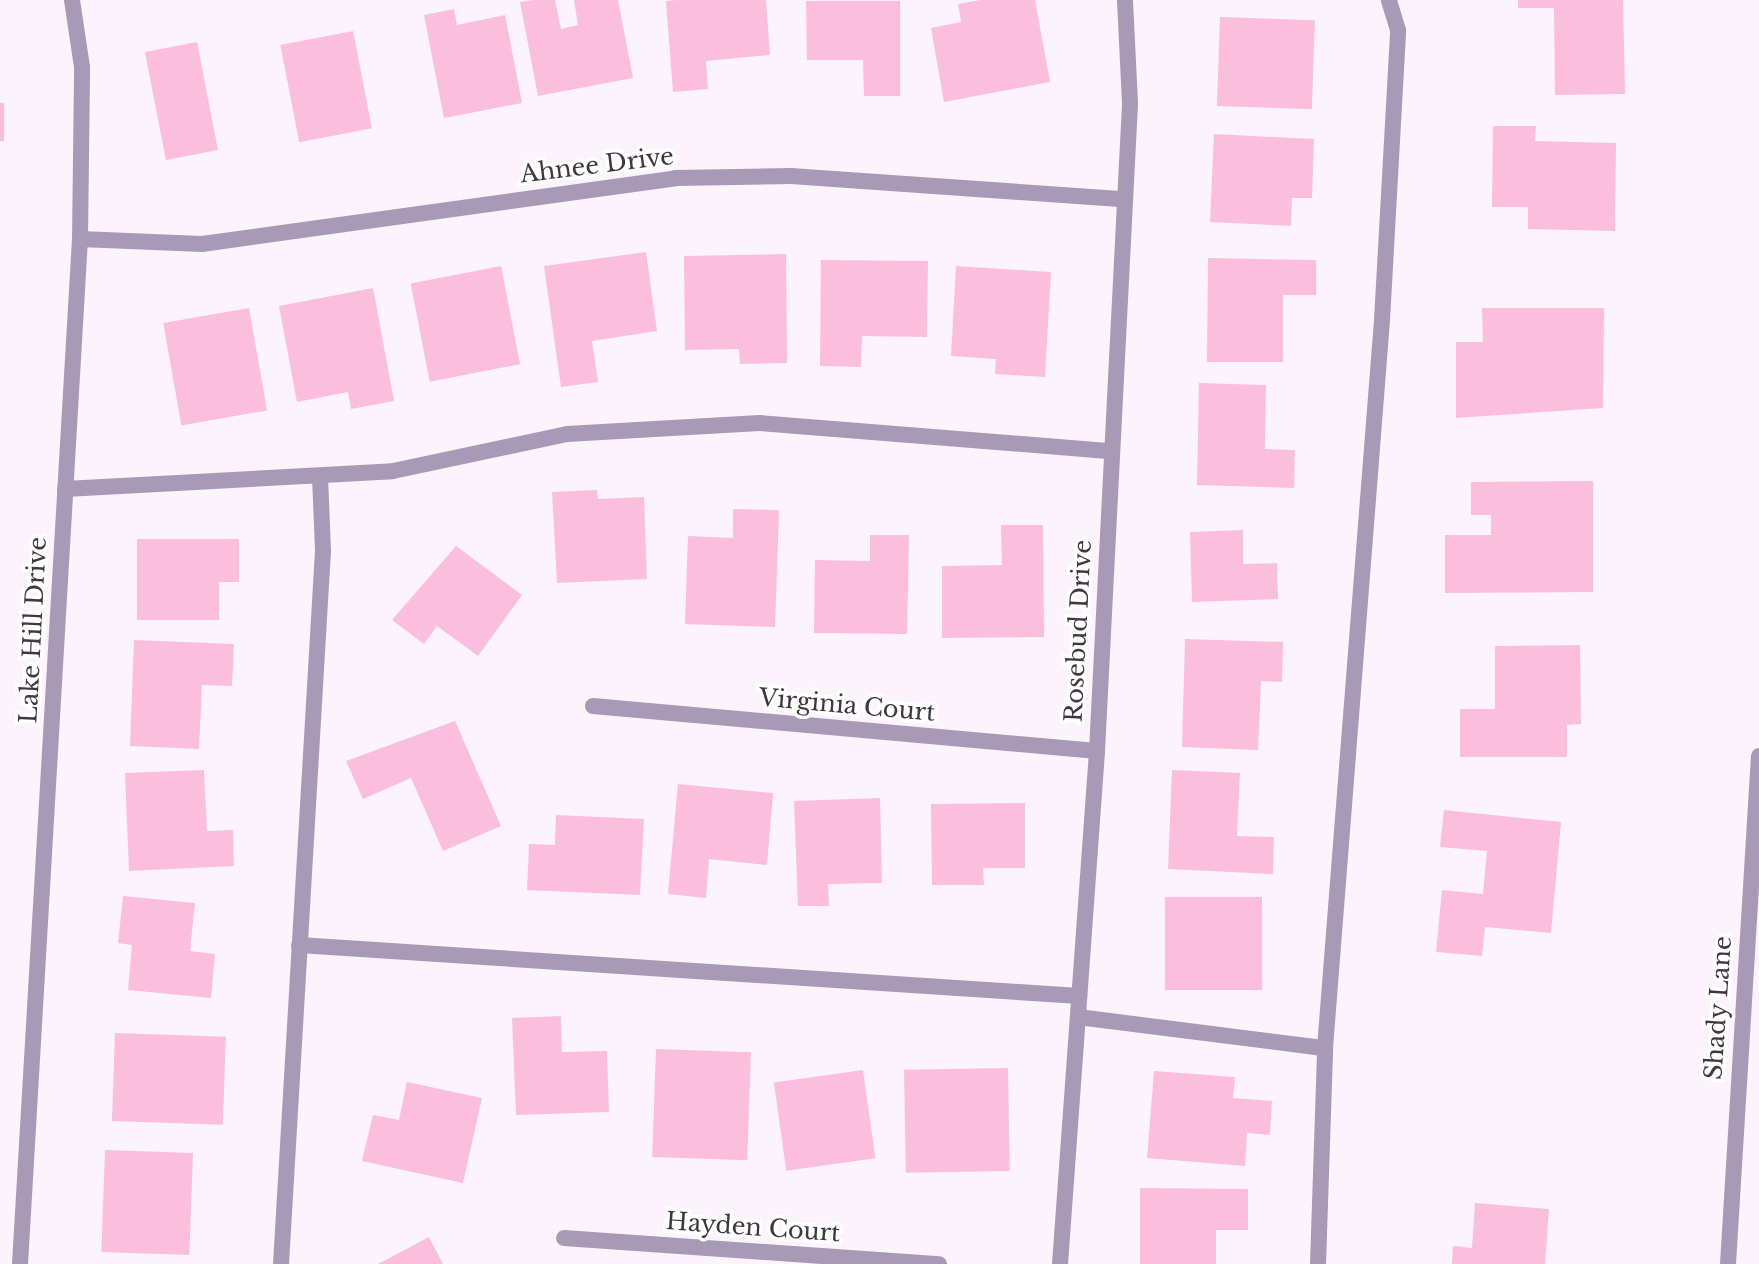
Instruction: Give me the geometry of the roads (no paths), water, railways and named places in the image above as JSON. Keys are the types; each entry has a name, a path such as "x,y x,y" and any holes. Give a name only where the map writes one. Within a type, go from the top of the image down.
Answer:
{"street":[{"name":"Lake Hill Drive","path":"20,1264 80,239 82,67 72,0"},
{"name":"Rosebud Drive","path":"1060,1264 1097,751 1130,103 1125,0"},
{"path":"1318,1264 1325,1048 1382,320 1398,30 1389,0"},
{"name":"Ahnee Drive","path":"80,239 202,244 675,178 791,176 1123,199"},
{"path":"65,489 393,471 567,434 760,423 1111,451"},
{"path":"281,1264 323,551 320,477"},
{"name":"Virginia Court","path":"593,706 1097,751"},
{"name":"Shady Lane","path":"1728,1264 1759,756"},
{"path":"299,945 1079,996"},
{"path":"1078,1017 1325,1048"},
{"name":"Hayden Court","path":"564,1238 939,1264"}]}
